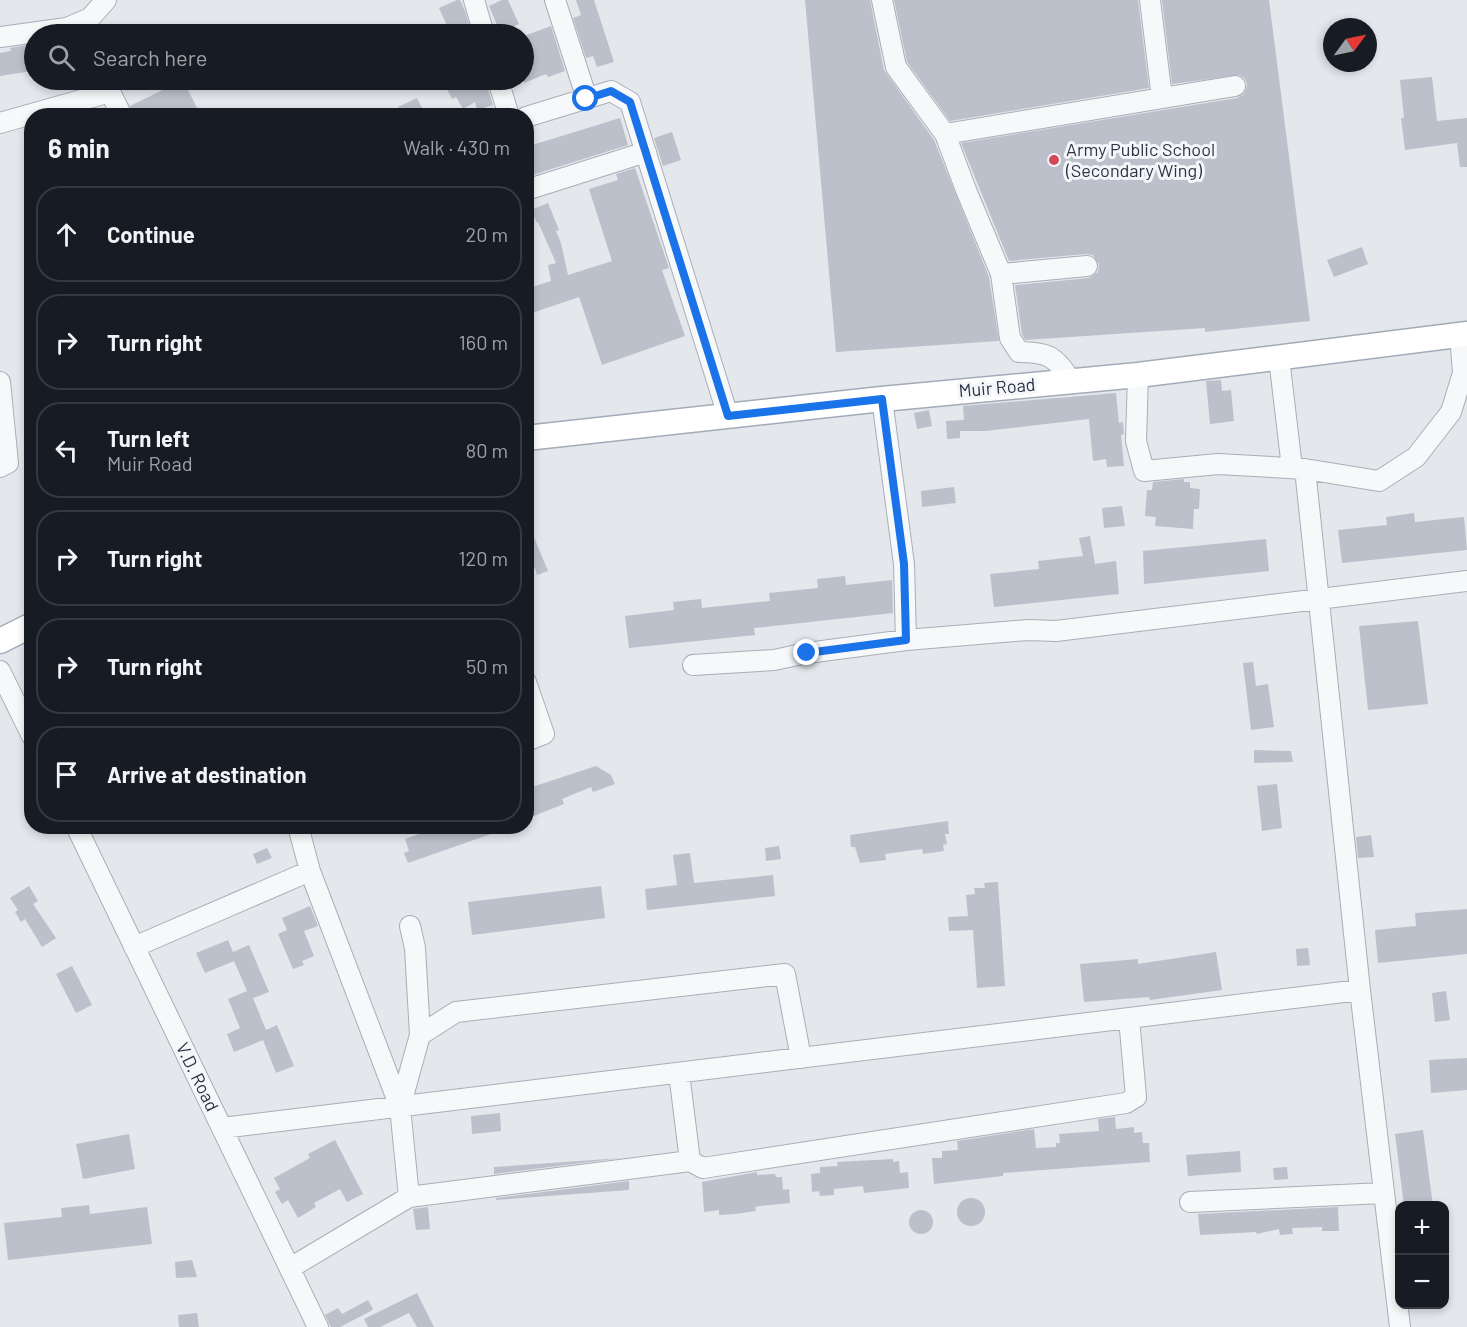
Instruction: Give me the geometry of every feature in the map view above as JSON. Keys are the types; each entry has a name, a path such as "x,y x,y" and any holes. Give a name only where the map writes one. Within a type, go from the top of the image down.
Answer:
{"main road":[{"name":"Muir Road","path":"534,437 882,399 1138,375 1463,335"},
{"path":"0,641 24,629"}],"street":[{"path":"76,24 90,18 105,0"},
{"path":"474,0 481,24"},
{"path":"555,0 586,99"},
{"path":"882,0 896,67 945,134 1001,274 1010,338 1019,352 1045,353 1062,366 1071,381"},
{"path":"1150,0 1162,98"},
{"path":"0,37 24,34"},
{"path":"945,134 1235,86"},
{"path":"501,90 507,108"},
{"path":"534,115 611,91 630,102 728,416"},
{"path":"53,108 110,92 118,108"},
{"path":"0,123 24,116"},
{"path":"534,187 646,152"},
{"path":"1001,274 1087,266"},
{"path":"1138,375 1136,441 1144,471 1218,464 1298,468 1379,481 1416,458 1451,412 1463,373 1463,335"},
{"path":"1279,358 1318,597 1360,990 1400,1327"},
{"path":"0,382 8,463 0,467"},
{"path":"882,399 904,564 906,640"},
{"path":"693,665 774,660 807,653 906,640 1028,630 1056,631 1318,597 1467,581"},
{"path":"0,671 24,720"},
{"path":"534,705 544,734 534,738"},
{"name":"V.D. Road","path":"79,834 318,1327"},
{"path":"300,834 310,871 400,1107 409,1197"},
{"path":"134,947 310,871"},
{"path":"400,1107 420,1035 415,948 410,926"},
{"path":"420,1035 456,1012 785,974 801,1058"},
{"path":"222,1128 1360,990"},
{"path":"290,1268 409,1197 690,1161 703,1168 1126,1103 1136,1097 1129,1018"},
{"path":"679,1073 690,1161"},
{"path":"1190,1202 1384,1193"}],"building":[{"path":"460,0 469,24 446,24 439,8"},
{"path":"502,0 508,0 519,24 497,24 489,6"},
{"path":"576,0 594,0 614,62 597,67 593,56 586,58 573,18 581,15"},
{"path":"805,0 870,0 884,70 934,140 989,277 999,341 836,352"},
{"path":"894,0 1138,0 1149,88 950,121 907,62"},
{"path":"1162,0 1269,0 1310,321 1205,332 1205,328 1025,340 1022,334 1015,285 1089,278 1098,272 1099,264 1093,255 1086,254 1009,261 961,143 1237,98 1243,95 1247,83 1239,75 1172,84"},
{"path":"551,26 565,71 534,79 534,32"},
{"path":"24,46 24,72 0,76 0,53 11,51 10,48"},
{"path":"1432,77 1437,121 1467,118 1467,167 1460,167 1457,143 1405,150 1400,80"},
{"path":"163,90 188,90 197,108 131,108 130,106"},
{"path":"448,90 488,90 493,105 476,108 475,102 462,108 456,97 452,99"},
{"path":"417,98 422,108 398,108"},
{"path":"620,118 628,145 534,174 534,145"},
{"path":"672,132 681,160 663,166 654,138"},
{"path":"635,168 669,268 662,270 685,336 602,365 579,297 534,312 534,286 551,281 548,265 556,263 534,216 534,209 548,203 559,230 556,231 568,275 612,261 589,189 618,180 616,174"},
{"path":"1362,247 1368,264 1334,277 1327,260"},
{"path":"1221,380 1222,391 1231,390 1234,421 1210,424 1206,381"},
{"path":"1116,393 1119,423 1123,422 1124,434 1121,435 1124,466 1107,467 1106,459 1093,461 1089,419 985,431 960,431 960,438 947,439 946,421 964,420 963,406"},
{"path":"929,410 932,426 917,429 914,413"},
{"path":"1184,479 1184,482 1190,482 1190,488 1200,489 1199,509 1194,509 1193,529 1155,526 1156,517 1145,516 1147,490 1152,490 1153,482"},
{"path":"954,487 956,503 922,507 921,491"},
{"path":"1122,506 1125,526 1104,528 1102,508"},
{"path":"1414,513 1415,522 1464,517 1467,550 1342,563 1338,530 1387,525 1386,517"},
{"path":"1090,536 1095,564 1116,561 1119,594 994,607 990,574 1039,569 1038,561 1083,556 1079,538"},
{"path":"534,537 548,571 537,575"},
{"path":"1266,539 1269,571 1144,584 1143,551"},
{"path":"845,576 846,585 892,580 893,613 754,628 755,635 629,648 625,616 674,610 673,602 701,599 702,608 770,601 769,593 818,588 817,579"},
{"path":"1418,621 1428,704 1368,710 1359,626"},
{"path":"1253,662 1256,686 1268,684 1274,727 1251,730 1243,663"},
{"path":"1254,750 1291,751 1293,762 1254,763"},
{"path":"596,766 611,775 615,784 593,792 591,787 562,799 564,804 534,816 534,786"},
{"path":"1277,784 1282,828 1262,831 1257,786"},
{"path":"948,821 949,834 945,834 947,844 943,845 944,851 923,854 922,849 885,854 886,860 860,863 855,847 851,847 850,835"},
{"path":"419,834 491,834 408,863 404,853 409,851 405,839"},
{"path":"1371,835 1374,857 1358,858 1356,837"},
{"path":"779,846 781,859 766,861 765,848"},
{"path":"267,848 272,858 257,864 253,854"},
{"path":"690,853 694,883 773,875 775,896 647,910 645,889 677,885 673,855"},
{"path":"998,882 1005,986 977,988 973,930 949,931 948,917 968,916 966,895 975,894 974,888 985,888 984,883"},
{"path":"29,886 38,901 33,904 56,938 42,947 25,919 21,922 15,912 18,910 10,898"},
{"path":"601,886 605,918 472,935 468,902"},
{"path":"310,906 318,926 304,931 314,956 302,961 304,965 293,969 278,934 287,930 282,918"},
{"path":"1467,909 1467,954 1378,963 1375,930 1416,926 1415,913"},
{"path":"228,940 233,952 249,945 269,992 253,998 266,1030 277,1025 294,1066 276,1073 263,1040 234,1052 227,1034 240,1028 228,999 247,991 234,961 205,973 196,953"},
{"path":"1308,948 1310,965 1297,966 1296,949"},
{"path":"1216,952 1222,990 1150,1000 1149,997 1084,1002 1080,964 1138,959 1138,964"},
{"path":"72,966 92,1005 76,1013 56,974"},
{"path":"1446,991 1450,1020 1435,1022 1432,993"},
{"path":"1467,1058 1467,1090 1431,1093 1429,1060"},
{"path":"500,1113 501,1131 472,1134 471,1116"},
{"path":"1115,1117 1116,1129 1134,1127 1134,1133 1142,1132 1143,1143 1149,1143 1150,1162 1003,1173 1003,1176 934,1184 932,1158 942,1158 942,1151 958,1150 957,1141 1034,1129 1036,1148 1056,1147 1056,1143 1060,1143 1059,1134 1099,1131 1098,1119"},
{"path":"1423,1130 1432,1201 1403,1201 1395,1134"},
{"path":"129,1134 135,1169 83,1179 76,1144"},
{"path":"335,1140 363,1194 347,1202 340,1189 314,1203 316,1207 298,1218 288,1200 282,1204 275,1192 280,1189 274,1178 310,1158 308,1154"},
{"path":"1240,1151 1241,1172 1188,1176 1186,1155"},
{"path":"622,1158 494,1174 494,1167"},
{"path":"893,1159 893,1162 899,1161 900,1173 908,1172 909,1188 864,1193 863,1186 834,1189 834,1195 820,1196 819,1191 812,1192 811,1174 820,1173 820,1167 838,1166 837,1162"},
{"path":"1287,1167 1288,1179 1274,1180 1273,1168"},
{"path":"757,1172 757,1175 775,1174 776,1177 782,1177 783,1190 789,1189 790,1203 755,1207 756,1211 735,1214 719,1215 719,1210 704,1212 702,1182"},
{"path":"629,1181 629,1190 496,1200 496,1198"},
{"path":"971,1198 981,1202 985,1212 981,1222 971,1226 961,1222 957,1212 961,1202"},
{"path":"89,1205 90,1214 147,1207 152,1244 8,1260 4,1223 62,1217 61,1208"},
{"path":"428,1207 430,1229 416,1230 413,1209"},
{"path":"1338,1207 1339,1231 1322,1231 1322,1227 1292,1228 1293,1234 1280,1235 1279,1229 1257,1234 1256,1232 1200,1235 1198,1214"},
{"path":"921,1210 926,1211 932,1217 932,1227 926,1233 921,1234 916,1233 910,1227 909,1222 910,1217 916,1211"},
{"path":"192,1260 197,1277 176,1278 175,1262"},
{"path":"417,1293 434,1327 417,1327 409,1313 380,1327 368,1327 364,1319"},
{"path":"368,1300 373,1309 371,1311 340,1327 331,1327 325,1315 338,1308 342,1314"},
{"path":"197,1313 199,1327 179,1327 178,1315"}],"place":[{"name":"Army Public School (Secondary Wing)","path":"1054,160"}],"route":[{"path":"586,99 611,91 630,102 728,416 882,399 904,564 906,640 807,653"}]}
